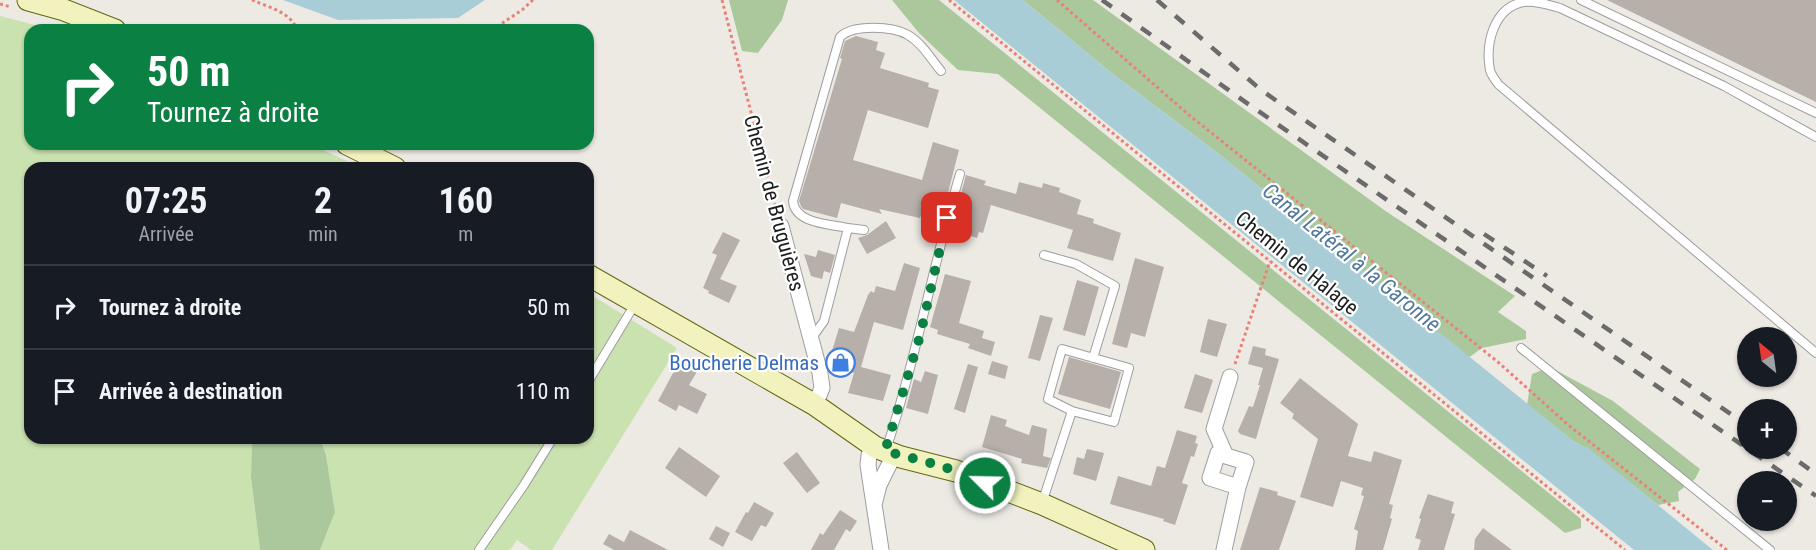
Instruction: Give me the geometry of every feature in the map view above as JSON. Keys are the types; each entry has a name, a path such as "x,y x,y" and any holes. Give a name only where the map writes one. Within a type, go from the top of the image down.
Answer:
{"street":[{"path":"28,0 64,10 100,24"},
{"path":"359,150 383,162"},
{"name":"Chemin de Bruguières","path":"781,225 822,388 815,405"},
{"path":"594,278 815,405 885,451 942,466 1042,504 1143,550"},
{"path":"1226,456 1214,429 1230,376"},
{"path":"874,504 885,451"},
{"path":"881,550 868,465 869,455 885,451"},
{"path":"1224,550 1246,462 1218,453 1210,478 1238,487"}],"lane":[{"path":"1581,0 1816,113"},
{"path":"1816,137 1724,86 1560,8 1534,1 1521,3 1503,12 1496,21 1489,48 1490,72 1499,85 1816,353"},
{"path":"864,230 802,217 793,201 840,37 846,32 860,28 908,35 919,44 941,71"},
{"path":"885,451 920,336 940,240 960,174"},
{"path":"811,339 824,321 848,228"},
{"path":"1044,255 1076,264 1115,286 1093,358"},
{"path":"594,372 635,302"},
{"path":"1521,348 1770,550"},
{"path":"1062,349 1129,368 1114,422 1072,411 1048,399 1062,349"},
{"path":"1042,504 1072,411"},
{"path":"479,550 550,444"}],"path":[{"path":"252,0 282,12 295,24"},
{"path":"501,24 533,0"},
{"name":"Chemin de Bruguières","path":"722,0 742,86 781,225"},
{"name":"Chemin de Halage","path":"949,0 1625,550"},
{"path":"1057,0 1189,115 1498,362 1567,424 1727,550"},
{"path":"1230,376 1270,261"}],"green space":[{"path":"729,0 788,0 782,20 758,53 742,51"},
{"path":"892,0 939,0 1581,519 1581,528 1565,533 998,74 958,70 919,33"},
{"path":"1023,0 1093,0 1387,212 1515,296 1498,312 1526,331 1526,339 1482,348 1468,358 1224,158 1109,71"},
{"path":"0,16 31,24 24,24 24,150 323,150 349,162 24,162 24,444 252,444 251,477 260,550 0,550"},
{"path":"594,297 677,348 552,550 531,550 517,540 510,550 320,550 335,512 322,444 594,444"},
{"path":"1550,367 1613,401 1700,469 1695,479 1678,492 1679,501 1658,505 1588,449 1576,443 1527,405 1532,374"},
{"path":"252,444 322,444 335,512 320,550 260,550 251,477"}],"water":[{"path":"283,0 485,0 458,18 338,20"},
{"path":"954,0 1023,0 1109,71 1224,158 1576,443 1588,448 1713,550 1634,550"}],"building":[{"path":"1607,0 1816,0 1816,102"},
{"path":"856,36 878,42 876,50 885,53 880,68 929,83 928,87 939,90 928,128 868,110 853,160 922,180 933,142 959,150 942,216 923,210 920,218 879,209 882,214 841,203 837,218 803,209 801,206 799,201 842,59 840,58 845,41"},
{"path":"966,175 986,181 984,185 1016,194 1019,182 1042,188 1043,183 1060,188 1059,192 1081,200 1077,214 1094,219 1093,223 1121,233 1113,261 1067,248 1073,230 991,205 983,233 979,232 977,238 958,232 960,226 956,225 958,220 954,219"},
{"path":"886,221 896,238 867,254 858,238 867,235"},
{"path":"723,232 740,240 720,279 737,286 729,303 708,293 709,291 703,288 717,255 712,253"},
{"path":"818,250 835,255 830,273 824,271 822,279 811,276 804,254 816,257"},
{"path":"1135,258 1164,267 1145,337 1131,333 1127,348 1112,344"},
{"path":"904,263 920,268 903,330 874,322 861,367 891,375 883,401 848,393 854,373 835,367 831,354 839,328 854,332 868,295 871,291 874,293 876,286 895,291"},
{"path":"945,274 971,281 959,323 984,331 982,338 995,342 991,356 968,348 970,344 937,334 938,330 930,327"},
{"path":"1077,280 1099,287 1085,336 1063,330"},
{"path":"1040,315 1053,318 1040,361 1028,358"},
{"path":"1208,319 1227,324 1217,357 1200,352"},
{"path":"1253,346 1266,349 1265,355 1279,359 1256,439 1240,434 1238,431 1249,406 1253,407 1263,368 1248,364"},
{"path":"1069,357 1121,372 1110,409 1058,394"},
{"path":"680,360 698,370 689,385 707,394 697,414 679,405 676,411 658,401"},
{"path":"992,361 1008,366 1005,379 988,374"},
{"path":"968,364 978,367 965,413 954,409"},
{"path":"925,371 938,375 928,414 906,408 914,379 921,382"},
{"path":"1195,374 1213,380 1202,413 1184,408"},
{"path":"1300,378 1358,424 1348,456 1371,462 1374,451 1402,460 1389,504 1393,505 1390,518 1392,519 1383,550 1355,550 1358,531 1354,529 1364,496 1361,495 1363,488 1341,481 1333,507 1300,497 1318,439 1292,418 1294,414 1280,403"},
{"path":"991,415 1007,420 1005,426 1029,435 1032,425 1047,429 1043,456 1051,458 1047,468 1021,463 1022,459 982,447"},
{"path":"1177,430 1197,436 1195,443 1198,444 1194,457 1191,456 1182,483 1188,485 1175,525 1163,521 1164,519 1110,504 1118,476 1151,486 1157,466 1165,468"},
{"path":"679,447 720,476 706,497 665,468"},
{"path":"1087,449 1104,453 1096,481 1073,474 1077,457 1084,459"},
{"path":"797,452 820,483 807,493 783,463"},
{"path":"1260,487 1278,492 1277,495 1296,501 1279,550 1240,550"},
{"path":"1428,494 1454,502 1451,513 1455,514 1444,550 1418,550 1421,540 1415,538 1421,519 1419,518"},
{"path":"754,502 774,513 766,527 761,525 752,541 735,532"},
{"path":"840,510 857,521 850,532 846,529 834,550 811,550 820,533 823,535"},
{"path":"716,526 730,533 723,547 709,539"},
{"path":"1483,528 1512,550 1474,550 1475,539"},
{"path":"630,530 668,550 614,550 603,544 609,534 624,542"}],"railway":[{"path":"1102,0 1251,106 1816,496"},
{"path":"1157,0 1261,90 1737,418"},
{"path":"1484,234 1547,276"},
{"path":"1795,459 1816,474"}],"place":[{"name":"Boucherie Delmas","path":"840,363"}],"route":[{"path":"947,218 940,240 920,336 885,451 942,466 985,483"}],"water label":[{"name":"Canal Latéral à la Garonne","path":"1352,257"}]}
